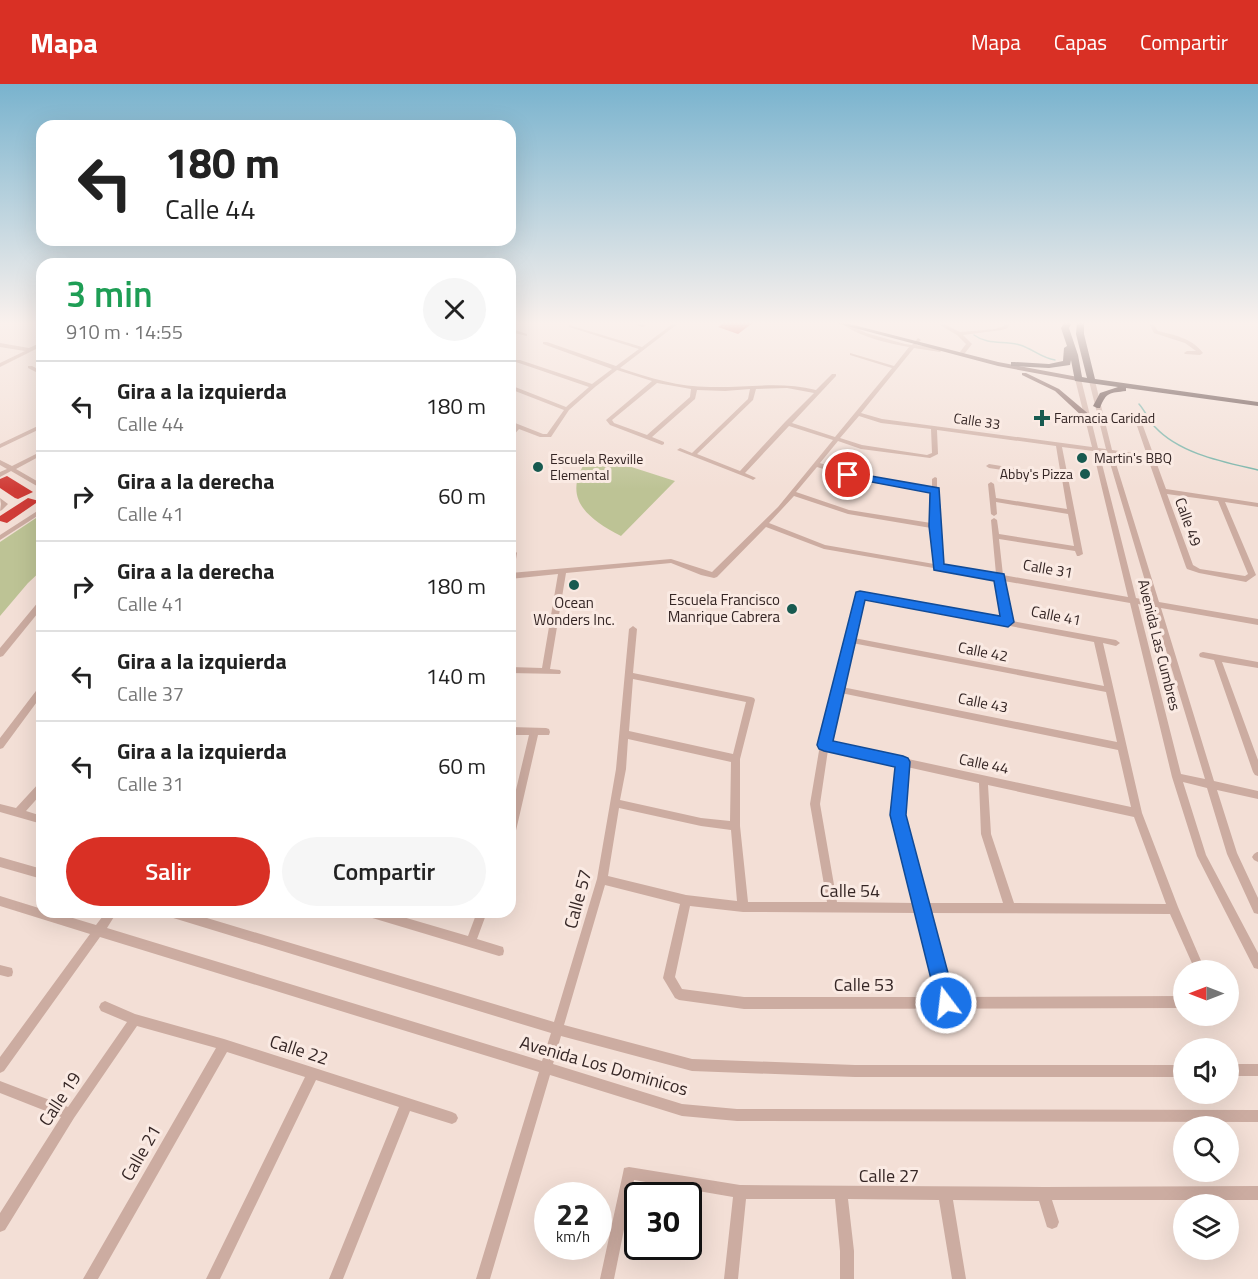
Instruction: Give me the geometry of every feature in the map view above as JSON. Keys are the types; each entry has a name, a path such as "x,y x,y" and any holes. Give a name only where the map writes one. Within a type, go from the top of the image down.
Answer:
{"highway":[{"path":"1092,378 1258,398"},
{"path":"1092,378 1175,393 1258,404"},
{"path":"1116,378 1120,380"},
{"path":"1097,406 1102,394 1112,390 1175,393"}],"main road":[{"path":"1029,378 1057,390 1087,416"}],"street":[{"path":"568,378 592,386"},
{"path":"516,428 518,426 542,436 549,436 567,409 603,378"},
{"path":"650,378 694,388 796,388 817,392"},
{"path":"741,473 831,378"},
{"path":"516,576 670,561 683,563 707,575 714,575 765,524 888,378"},
{"name":"Avenida Las Cumbres","path":"1077,378 1178,777 1202,855 1258,964"},
{"name":"Avenida Las Cumbres","path":"1092,378 1097,406 1210,784 1232,854 1258,909"},
{"path":"657,380 609,420 612,424 662,443"},
{"path":"648,438 693,398 694,388"},
{"path":"693,455 751,399 753,388"},
{"path":"516,389 567,409"},
{"name":"Calle 33","path":"858,414 880,421 934,429 1151,457"},
{"name":"Calle 49","path":"1142,415 1140,426 1190,567 1199,572 1246,579 1252,575 1221,500"},
{"path":"787,423 870,449 928,457 935,454 934,429"},
{"path":"0,446 36,429"},
{"path":"996,536 1078,552 1059,445"},
{"path":"680,450 753,477"},
{"path":"1,473 36,456"},
{"path":"988,458 989,469 1065,478"},
{"path":"0,462 36,483"},
{"path":"816,464 861,479 935,491"},
{"path":"935,479 934,526 938,567"},
{"path":"991,484 999,577 1008,622"},
{"path":"1163,491 1258,505"},
{"path":"792,493 848,512 934,526"},
{"path":"992,499 1071,512"},
{"path":"0,500 5,504 0,509"},
{"path":"0,538 36,514"},
{"name":"Calle 31","path":"765,524 824,547 1258,622"},
{"path":"546,671 562,573"},
{"name":"Calle 41","path":"832,908 815,804 824,745 860,595 1116,643"},
{"path":"0,654 36,611"},
{"name":"Calle 57","path":"483,1279 602,879 617,803 633,629"},
{"name":"Calle 42","path":"850,640 1110,690"},
{"name":"Calle 41","path":"1098,640 1137,813 1173,909"},
{"path":"1203,655 1258,665"},
{"path":"1217,658 1258,772"},
{"path":"516,670 557,672"},
{"path":"629,675 751,700 736,759 735,826 743,907"},
{"name":"Calle 43","path":"838,689 1122,747"},
{"path":"0,745 36,697"},
{"path":"516,731 546,732"},
{"path":"516,809 534,732"},
{"path":"624,734 736,759"},
{"name":"Calle 44","path":"824,745 1137,813"},
{"path":"903,762 898,815 946,1003"},
{"path":"1178,777 1258,795"},
{"path":"983,780 986,834 1010,908"},
{"path":"18,813 36,793"},
{"path":"617,803 701,822 735,826"},
{"path":"0,808 36,818"},
{"path":"0,862 36,872"},
{"name":"Calle 54","path":"602,879 686,900 743,907 1173,909"},
{"name":"Calle 53","path":"686,900 669,978 679,994 744,1003 1173,1002"},
{"name":"Avenida Los Dominicos","path":"0,901 36,912"},
{"path":"1173,909 1196,960"},
{"name":"Avenida Los Dominicos","path":"58,918 682,1110 737,1115 1258,1116"},
{"path":"0,1067 108,918"},
{"name":"Avenida Los Dominicos","path":"190,918 558,1029 692,1065 866,1071 1173,1071"},
{"path":"399,918 500,951"},
{"path":"471,942 480,918"},
{"path":"105,1007 135,1020"},
{"name":"Calle 22","path":"135,1020 224,1045 452,1118"},
{"name":"Calle 19","path":"0,1226 70,1114 135,1020"},
{"name":"Calle 21","path":"90,1279 224,1045"},
{"path":"1239,1070 1258,1070"},
{"path":"213,1279 313,1074"},
{"path":"0,1087 70,1114"},
{"path":"336,1279 406,1104"},
{"name":"Calle 27","path":"607,1279 629,1173 740,1192 841,1194 1258,1193"},
{"path":"731,1279 740,1192"},
{"path":"841,1194 848,1251 847,1279"},
{"path":"945,1194 959,1279"},
{"path":"1044,1194 1052,1222"}],"green space":[{"path":"591,454 675,481 621,536 586,512 580,502 577,481"},
{"path":"36,518 36,576 0,616 0,542"}],"building":[{"path":"7,476 33,492 18,499 15,498 0,488 0,479"},
{"path":"28,498 36,500 36,503 7,523 0,521 0,516"}],"waterway":[{"path":"1139,404 1155,427 1177,444 1203,456 1258,470"}],"place":[{"name":"Farmacia Caridad","path":"1042,418"},
{"name":"Martin's BBQ","path":"1082,458"},
{"name":"Escuela Rexville Elemental","path":"538,467"},
{"name":"Abby's Pizza","path":"1085,474"},
{"name":"Ocean Wonders Inc.","path":"574,585"},
{"name":"Escuela Francisco Manrique Cabrera","path":"792,609"}],"route":[{"path":"848,475 935,491 934,526 938,567 999,577 1004,600 1008,622 860,595 824,745 903,762 898,815 946,1003"}]}
